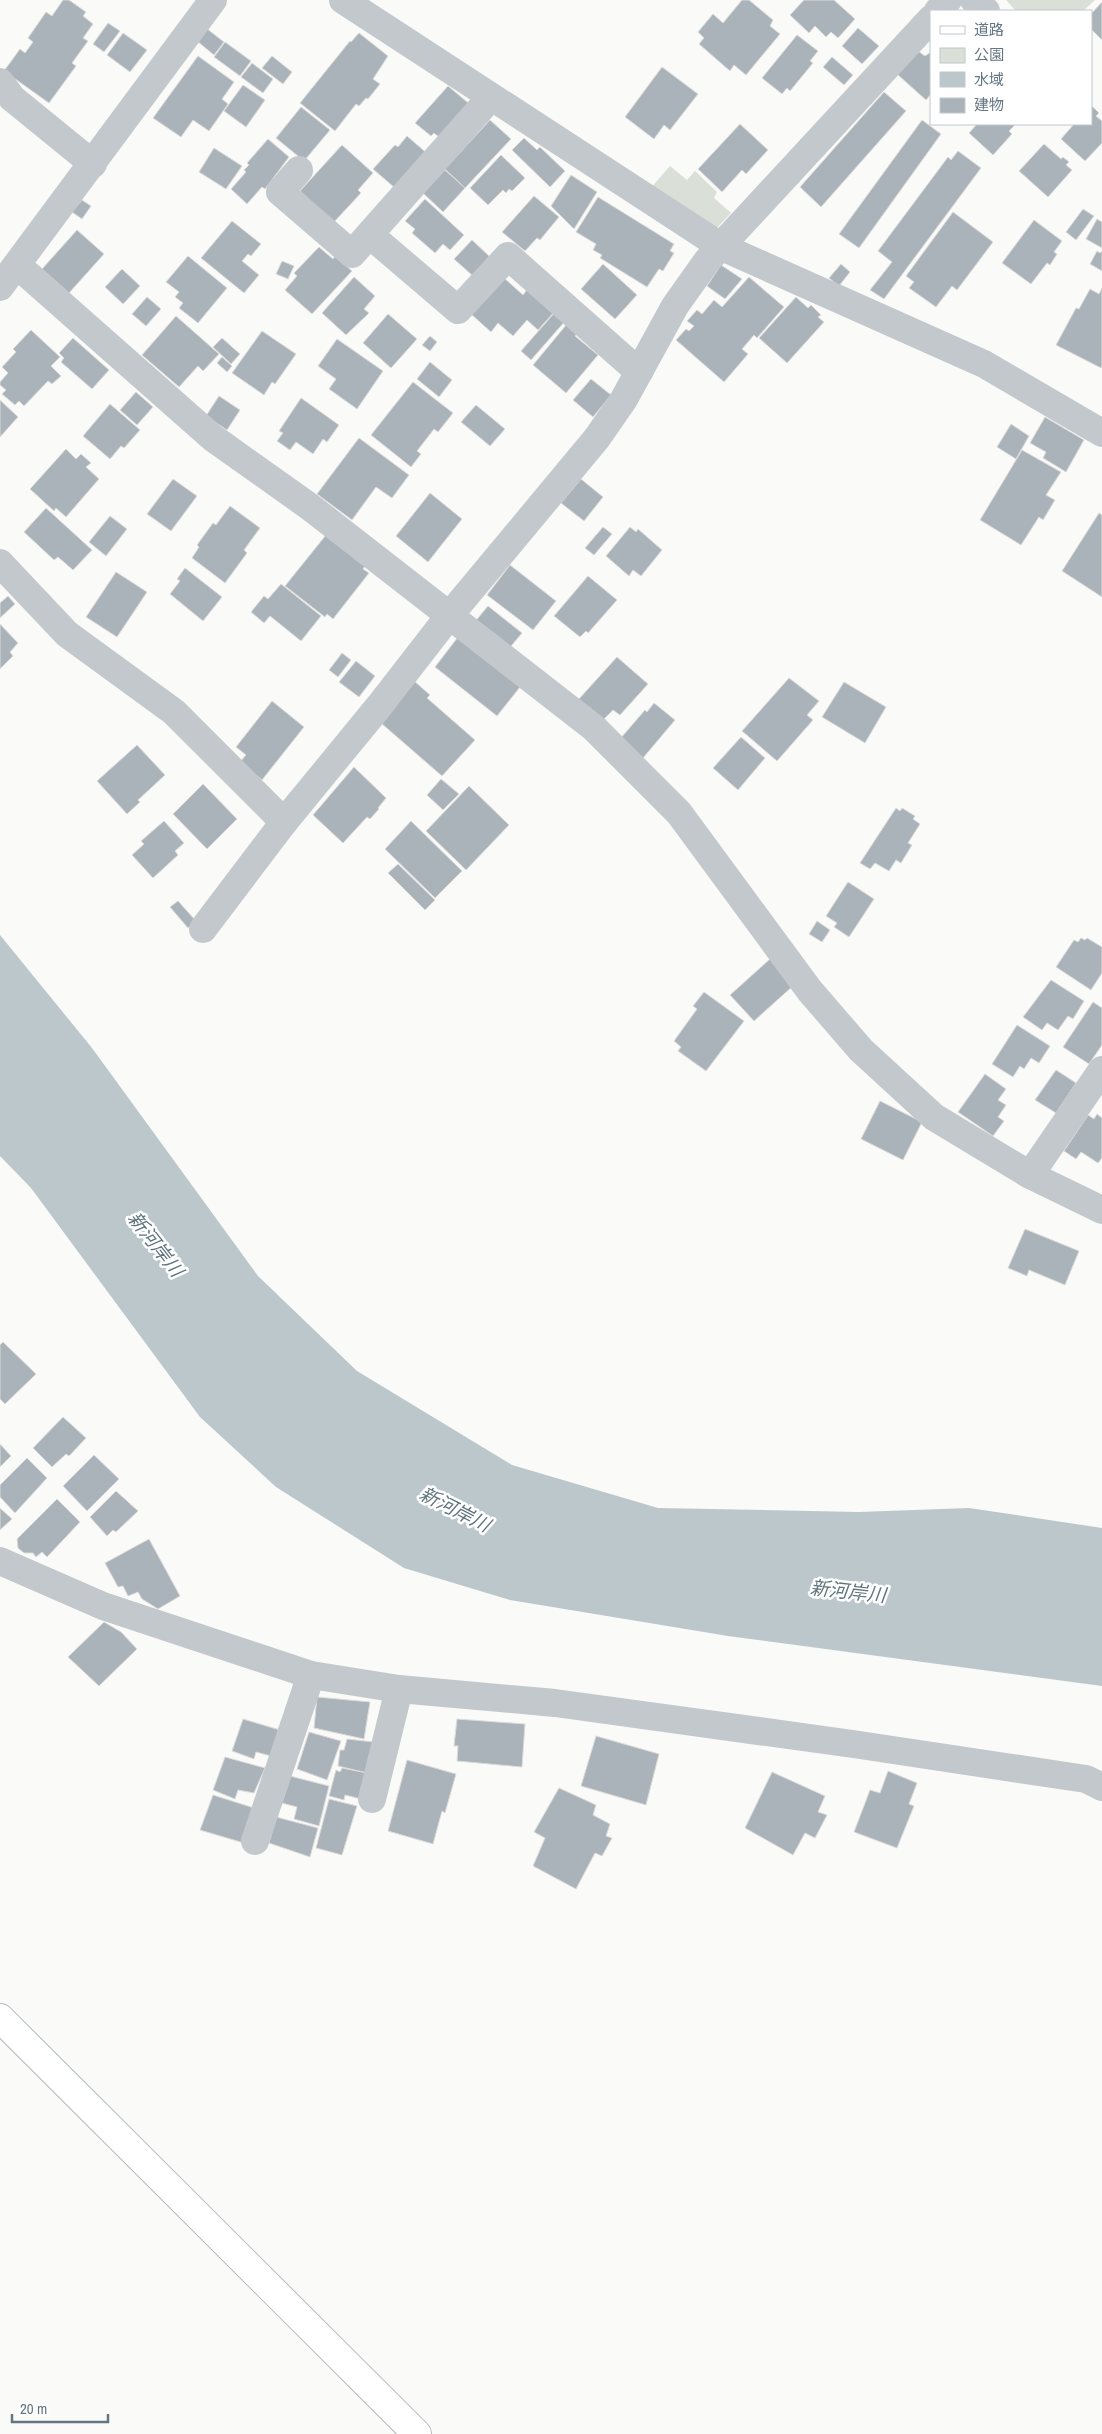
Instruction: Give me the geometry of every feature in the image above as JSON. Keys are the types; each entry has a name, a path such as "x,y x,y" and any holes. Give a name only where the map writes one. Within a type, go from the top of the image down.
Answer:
{"street":[{"path":"0,287 93,164 212,0"},
{"path":"343,0 722,247 984,364 1102,433"},
{"path":"939,10 948,0"},
{"path":"974,0 985,10"},
{"path":"203,928 284,822 597,438 624,399 675,306 707,261 930,20"},
{"path":"0,82 12,98 93,164"},
{"path":"298,170 280,192 352,254 491,97"},
{"path":"370,235 458,310 508,256 639,372"},
{"path":"17,265 213,438 310,507 594,728 679,814 810,991 860,1050 934,1117 1030,1175 1102,1210"},
{"path":"0,563 67,634 174,712 284,822"},
{"path":"1030,1175 1102,1070"},
{"path":"0,1560 103,1606 311,1675 399,1689 555,1703 843,1742 1086,1779 1102,1787"},
{"path":"255,1841 311,1675"},
{"path":"372,1799 399,1689"},
{"path":"0,2018 417,2434"}],"green space":[{"path":"1006,0 1095,0 1084,10 1015,10"},
{"path":"670,166 687,180 695,171 717,192 714,198 731,213 715,230 649,190"}],"water":[{"name":"新河岸川","path":"0,935 92,1048 258,1276 357,1371 512,1465 658,1508 859,1512 969,1508 1102,1528 1102,1686 728,1636 510,1600 404,1568 276,1487 200,1417 31,1188 0,1156"}],"building":[{"path":"63,0 69,0 86,12 83,16 93,24 83,38 88,41 72,63 76,66 49,103 4,71 20,49 25,53 33,42 28,38 46,12 52,16"},
{"path":"742,0 749,0 773,20 770,26 780,34 746,75 734,65 730,71 699,44 704,38 698,32 713,14 723,23"},
{"path":"804,0 834,0 855,19 838,38 831,32 826,37 815,26 809,33 790,15"},
{"path":"1102,2 1102,40 1092,30 1092,13"},
{"path":"108,23 120,31 104,52 93,44"},
{"path":"206,28 224,42 214,55 197,41"},
{"path":"858,28 879,46 862,64 842,46"},
{"path":"123,33 147,50 130,72 107,55"},
{"path":"359,33 388,56 373,79 380,84 368,99 366,98 359,106 356,104 335,131 300,103 350,41"},
{"path":"797,35 818,51 810,61 813,63 790,91 787,88 782,94 762,78"},
{"path":"225,42 251,61 240,76 214,57"},
{"path":"918,51 925,56 930,53 930,95 926,100 897,74"},
{"path":"198,56 234,82 222,99 228,104 209,131 193,120 181,137 153,118"},
{"path":"272,56 292,72 283,84 262,68"},
{"path":"832,57 853,75 844,85 823,67"},
{"path":"252,63 273,79 263,93 241,77"},
{"path":"662,67 698,94 670,130 664,125 654,139 625,117"},
{"path":"243,85 265,100 246,127 224,111"},
{"path":"448,86 473,107 439,137 434,133 431,136 415,123"},
{"path":"884,92 906,111 821,207 800,187"},
{"path":"1092,106 1099,113 1096,116 1102,121 1102,143 1085,161 1061,139 1073,125 1092,125"},
{"path":"301,107 330,130 304,161 276,138"},
{"path":"490,120 511,139 465,188 445,169"},
{"path":"922,120 941,134 859,248 839,234"},
{"path":"740,124 768,150 746,174 742,170 722,192 698,169"},
{"path":"976,125 1015,125 1009,131 1012,134 993,155 969,133"},
{"path":"407,136 430,156 395,188 373,169 395,145 398,147"},
{"path":"524,138 537,150 540,147 565,171 550,187 512,150"},
{"path":"268,139 289,157 265,189 262,187 247,204 231,189 246,172 244,170 249,165 247,163"},
{"path":"1044,144 1061,159 1063,157 1069,162 1066,165 1072,170 1048,197 1019,171"},
{"path":"342,145 373,173 358,190 361,193 334,222 300,191"},
{"path":"214,148 242,166 226,189 199,172"},
{"path":"958,151 981,168 884,299 870,290 892,262 878,251 948,157 951,160"},
{"path":"501,155 525,178 512,191 509,189 506,193 503,190 488,205 470,188"},
{"path":"445,170 465,188 443,212 423,193"},
{"path":"571,175 597,192 574,229 551,206"},
{"path":"534,196 559,217 540,240 537,238 525,251 502,232"},
{"path":"598,197 674,244 670,251 674,253 663,271 659,269 647,287 600,258 602,255 593,250 596,244 576,232"},
{"path":"425,199 464,235 450,250 443,244 435,253 412,233 415,229 405,221"},
{"path":"82,200 91,206 82,219 72,212"},
{"path":"1083,209 1094,216 1076,240 1066,232"},
{"path":"953,212 993,242 957,290 952,286 936,307 909,288 914,282 906,276"},
{"path":"1097,219 1102,222 1102,248 1086,239"},
{"path":"1034,220 1062,241 1054,252 1057,254 1050,265 1047,263 1031,284 1002,263"},
{"path":"232,221 261,244 251,256 248,254 242,261 259,275 244,293 201,258"},
{"path":"77,230 104,254 69,293 42,269"},
{"path":"472,240 490,257 473,276 454,259"},
{"path":"319,247 333,259 335,256 352,271 312,314 285,290 297,276 294,273"},
{"path":"1097,251 1100,253 1102,251 1102,271 1090,264"},
{"path":"188,256 227,288 198,323 179,308 183,303 175,297 179,292 166,282"},
{"path":"282,261 294,266 288,279 276,274"},
{"path":"603,264 637,295 615,319 581,289"},
{"path":"841,264 850,272 839,286 829,278"},
{"path":"721,265 742,279 725,299 707,286"},
{"path":"122,269 140,286 123,304 105,287"},
{"path":"354,277 375,296 364,309 369,313 346,335 322,313"},
{"path":"503,277 523,295 529,287 555,311 538,330 527,320 513,336 498,323 491,332 471,314"},
{"path":"749,277 784,307 757,338 754,335 742,349 748,354 724,382 676,340 686,329 689,331 694,326 687,321 697,310 702,314 714,300 722,307"},
{"path":"1102,288 1101,368 1056,345 1076,308 1079,309 1090,289 1099,294"},
{"path":"147,297 161,309 146,326 132,314"},
{"path":"796,297 808,308 811,305 821,315 818,317 824,322 787,363 759,338"},
{"path":"556,311 566,320 531,360 521,351"},
{"path":"388,314 417,339 391,368 363,343"},
{"path":"176,316 219,354 203,371 198,366 179,387 142,355"},
{"path":"567,324 577,333 575,336 598,355 566,393 533,365"},
{"path":"31,330 60,357 51,366 61,376 52,384 48,381 24,406 19,401 15,405 2,394 6,390 0,385 0,382 8,373 2,367 16,352 13,349"},
{"path":"262,331 296,354 275,384 272,382 264,395 232,373"},
{"path":"430,336 437,342 430,351 422,345"},
{"path":"73,338 109,370 92,389 61,362 64,358 59,353"},
{"path":"222,338 240,354 231,364 213,347"},
{"path":"337,339 383,371 357,409 329,389 336,379 318,366"},
{"path":"222,357 232,366 227,372 217,363"},
{"path":"430,362 452,380 439,397 417,379"},
{"path":"591,379 611,395 593,417 573,400"},
{"path":"413,382 453,413 438,432 434,429 417,451 421,454 411,467 371,435"},
{"path":"136,392 153,407 137,425 120,410"},
{"path":"219,396 240,410 227,430 206,416"},
{"path":"301,398 339,425 327,442 323,439 313,454 296,442 290,450 277,441 283,433 279,431"},
{"path":"0,400 18,417 0,437"},
{"path":"110,404 140,430 124,448 121,446 110,459 83,436"},
{"path":"476,405 505,429 490,446 461,422"},
{"path":"1045,417 1084,440 1066,472 1043,458 1046,452 1030,443"},
{"path":"1011,424 1029,436 1016,459 997,447"},
{"path":"359,438 409,475 392,498 376,487 352,520 317,494"},
{"path":"66,449 76,459 81,454 91,463 86,467 99,479 66,517 56,508 54,511 30,489"},
{"path":"1022,450 1061,472 1046,495 1055,500 1043,520 1039,517 1021,545 980,520"},
{"path":"173,479 197,496 171,531 147,514"},
{"path":"581,479 603,497 584,521 561,503"},
{"path":"430,493 462,519 428,562 396,536"},
{"path":"230,506 260,528 244,550 247,553 225,583 192,558 199,547 197,545 213,523 216,525"},
{"path":"46,508 92,550 73,570 58,557 54,560 24,532"},
{"path":"1099,513 1102,515 1102,597 1062,571"},
{"path":"110,516 127,529 106,556 89,542"},
{"path":"603,527 612,534 594,555 585,548"},
{"path":"630,527 636,532 638,529 662,550 641,576 633,570 629,576 606,556"},
{"path":"326,535 365,566 363,569 369,573 333,619 327,614 325,617 285,586"},
{"path":"510,565 556,601 533,630 487,595"},
{"path":"185,568 222,597 203,621 170,594 180,581 177,579"},
{"path":"116,572 147,592 117,637 86,617"},
{"path":"588,576 617,600 588,633 586,631 580,637 554,616"},
{"path":"281,584 321,616 301,641 270,616 264,623 251,612 264,596 268,599"},
{"path":"8,596 15,604 0,618 0,603"},
{"path":"488,606 522,633 507,651 473,624"},
{"path":"0,624 18,643 10,652 13,656 0,669"},
{"path":"458,637 520,687 497,716 435,667"},
{"path":"342,653 351,660 338,677 329,670"},
{"path":"617,657 648,684 620,715 613,710 602,721 578,700"},
{"path":"356,661 375,676 359,697 339,682"},
{"path":"789,678 819,701 807,715 813,720 777,761 742,731"},
{"path":"413,680 430,695 427,698 475,740 442,776 381,723"},
{"path":"844,682 886,707 865,743 822,717"},
{"path":"272,701 304,727 262,780 240,762 246,755 236,747"},
{"path":"654,703 675,720 643,758 620,739 645,710 647,712"},
{"path":"741,737 765,758 738,790 713,768"},
{"path":"137,745 165,775 138,800 140,802 127,814 97,781"},
{"path":"354,767 386,798 370,819 367,817 343,843 313,815"},
{"path":"441,779 459,794 443,810 427,795"},
{"path":"203,784 237,819 207,849 173,814"},
{"path":"469,786 509,825 466,870 426,831"},
{"path":"896,808 900,811 902,808 915,816 913,819 920,824 908,843 912,845 901,863 896,860 889,871 875,863 870,869 860,863"},
{"path":"164,821 184,843 175,851 178,855 153,878 132,855 144,844 141,841"},
{"path":"411,821 462,871 435,898 385,849"},
{"path":"398,864 435,900 425,910 388,873"},
{"path":"848,882 874,899 849,937 834,927 837,923 826,916"},
{"path":"178,901 196,921 188,928 170,907"},
{"path":"817,921 830,930 822,942 809,934"},
{"path":"1081,938 1085,940 1087,938 1102,947 1102,973 1091,990 1056,967 1074,940 1078,942"},
{"path":"770,959 794,985 754,1021 730,995"},
{"path":"1051,980 1084,1001 1073,1019 1068,1016 1058,1030 1047,1023 1042,1030 1023,1017"},
{"path":"704,992 744,1021 706,1071 678,1051 681,1047 674,1041 697,1009 693,1006"},
{"path":"1093,1002 1102,1008 1102,1045 1089,1064 1063,1047"},
{"path":"1017,1025 1050,1046 1039,1063 1031,1058 1024,1069 1020,1066 1013,1077 992,1064"},
{"path":"1056,1070 1076,1083 1056,1113 1035,1100"},
{"path":"985,1074 1006,1089 998,1100 1006,1105 998,1117 1004,1121 993,1136 958,1112"},
{"path":"880,1101 922,1122 903,1160 861,1139"},
{"path":"1097,1114 1102,1118 1102,1158 1098,1163 1081,1152 1076,1159 1064,1151 1088,1115 1094,1119"},
{"path":"1025,1229 1079,1251 1065,1285 1029,1270 1027,1276 1008,1268"},
{"path":"3,1342 36,1374 5,1404 0,1399 0,1345"},
{"path":"63,1417 86,1438 69,1456 66,1454 52,1467 33,1448"},
{"path":"0,1444 11,1456 0,1467"},
{"path":"94,1455 119,1479 87,1511 63,1486"},
{"path":"27,1458 47,1478 15,1513 0,1497 0,1485"},
{"path":"116,1491 138,1511 116,1532 113,1530 107,1536 90,1517"},
{"path":"57,1499 80,1522 47,1557 42,1552 36,1557 33,1553 24,1553 18,1548 17,1539"},
{"path":"0,1508 12,1519 0,1530"},
{"path":"149,1539 180,1596 158,1609 142,1599 138,1592 128,1596 123,1586 118,1587 105,1563"},
{"path":"104,1622 121,1632 137,1649 99,1686 68,1657"},
{"path":"317,1697 370,1702 364,1739 314,1728"},
{"path":"243,1719 280,1730 271,1756 256,1752 254,1759 232,1751"},
{"path":"457,1719 525,1724 522,1767 457,1761 458,1746 454,1746"},
{"path":"309,1732 341,1741 327,1780 297,1769"},
{"path":"596,1736 659,1754 646,1805 581,1786"},
{"path":"347,1739 374,1742 367,1773 338,1766 340,1750 344,1750"},
{"path":"225,1757 265,1768 254,1793 238,1790 235,1799 213,1790"},
{"path":"407,1760 456,1774 445,1813 442,1811 433,1844 388,1831"},
{"path":"342,1768 367,1773 361,1799 345,1795 344,1800 329,1796 336,1770 340,1772"},
{"path":"888,1771 917,1783 909,1804 914,1806 897,1848 854,1832 870,1790 880,1793"},
{"path":"772,1772 825,1796 818,1812 827,1815 815,1838 805,1833 793,1855 745,1828"},
{"path":"290,1776 329,1786 319,1826 294,1819 297,1807 282,1803"},
{"path":"559,1788 596,1805 593,1815 610,1824 606,1836 612,1838 602,1856 595,1853 576,1889 533,1866 545,1838 534,1832"},
{"path":"213,1795 254,1808 244,1843 200,1830"},
{"path":"329,1799 357,1806 342,1855 316,1848"},
{"path":"276,1817 318,1828 310,1857 269,1843"}]}
